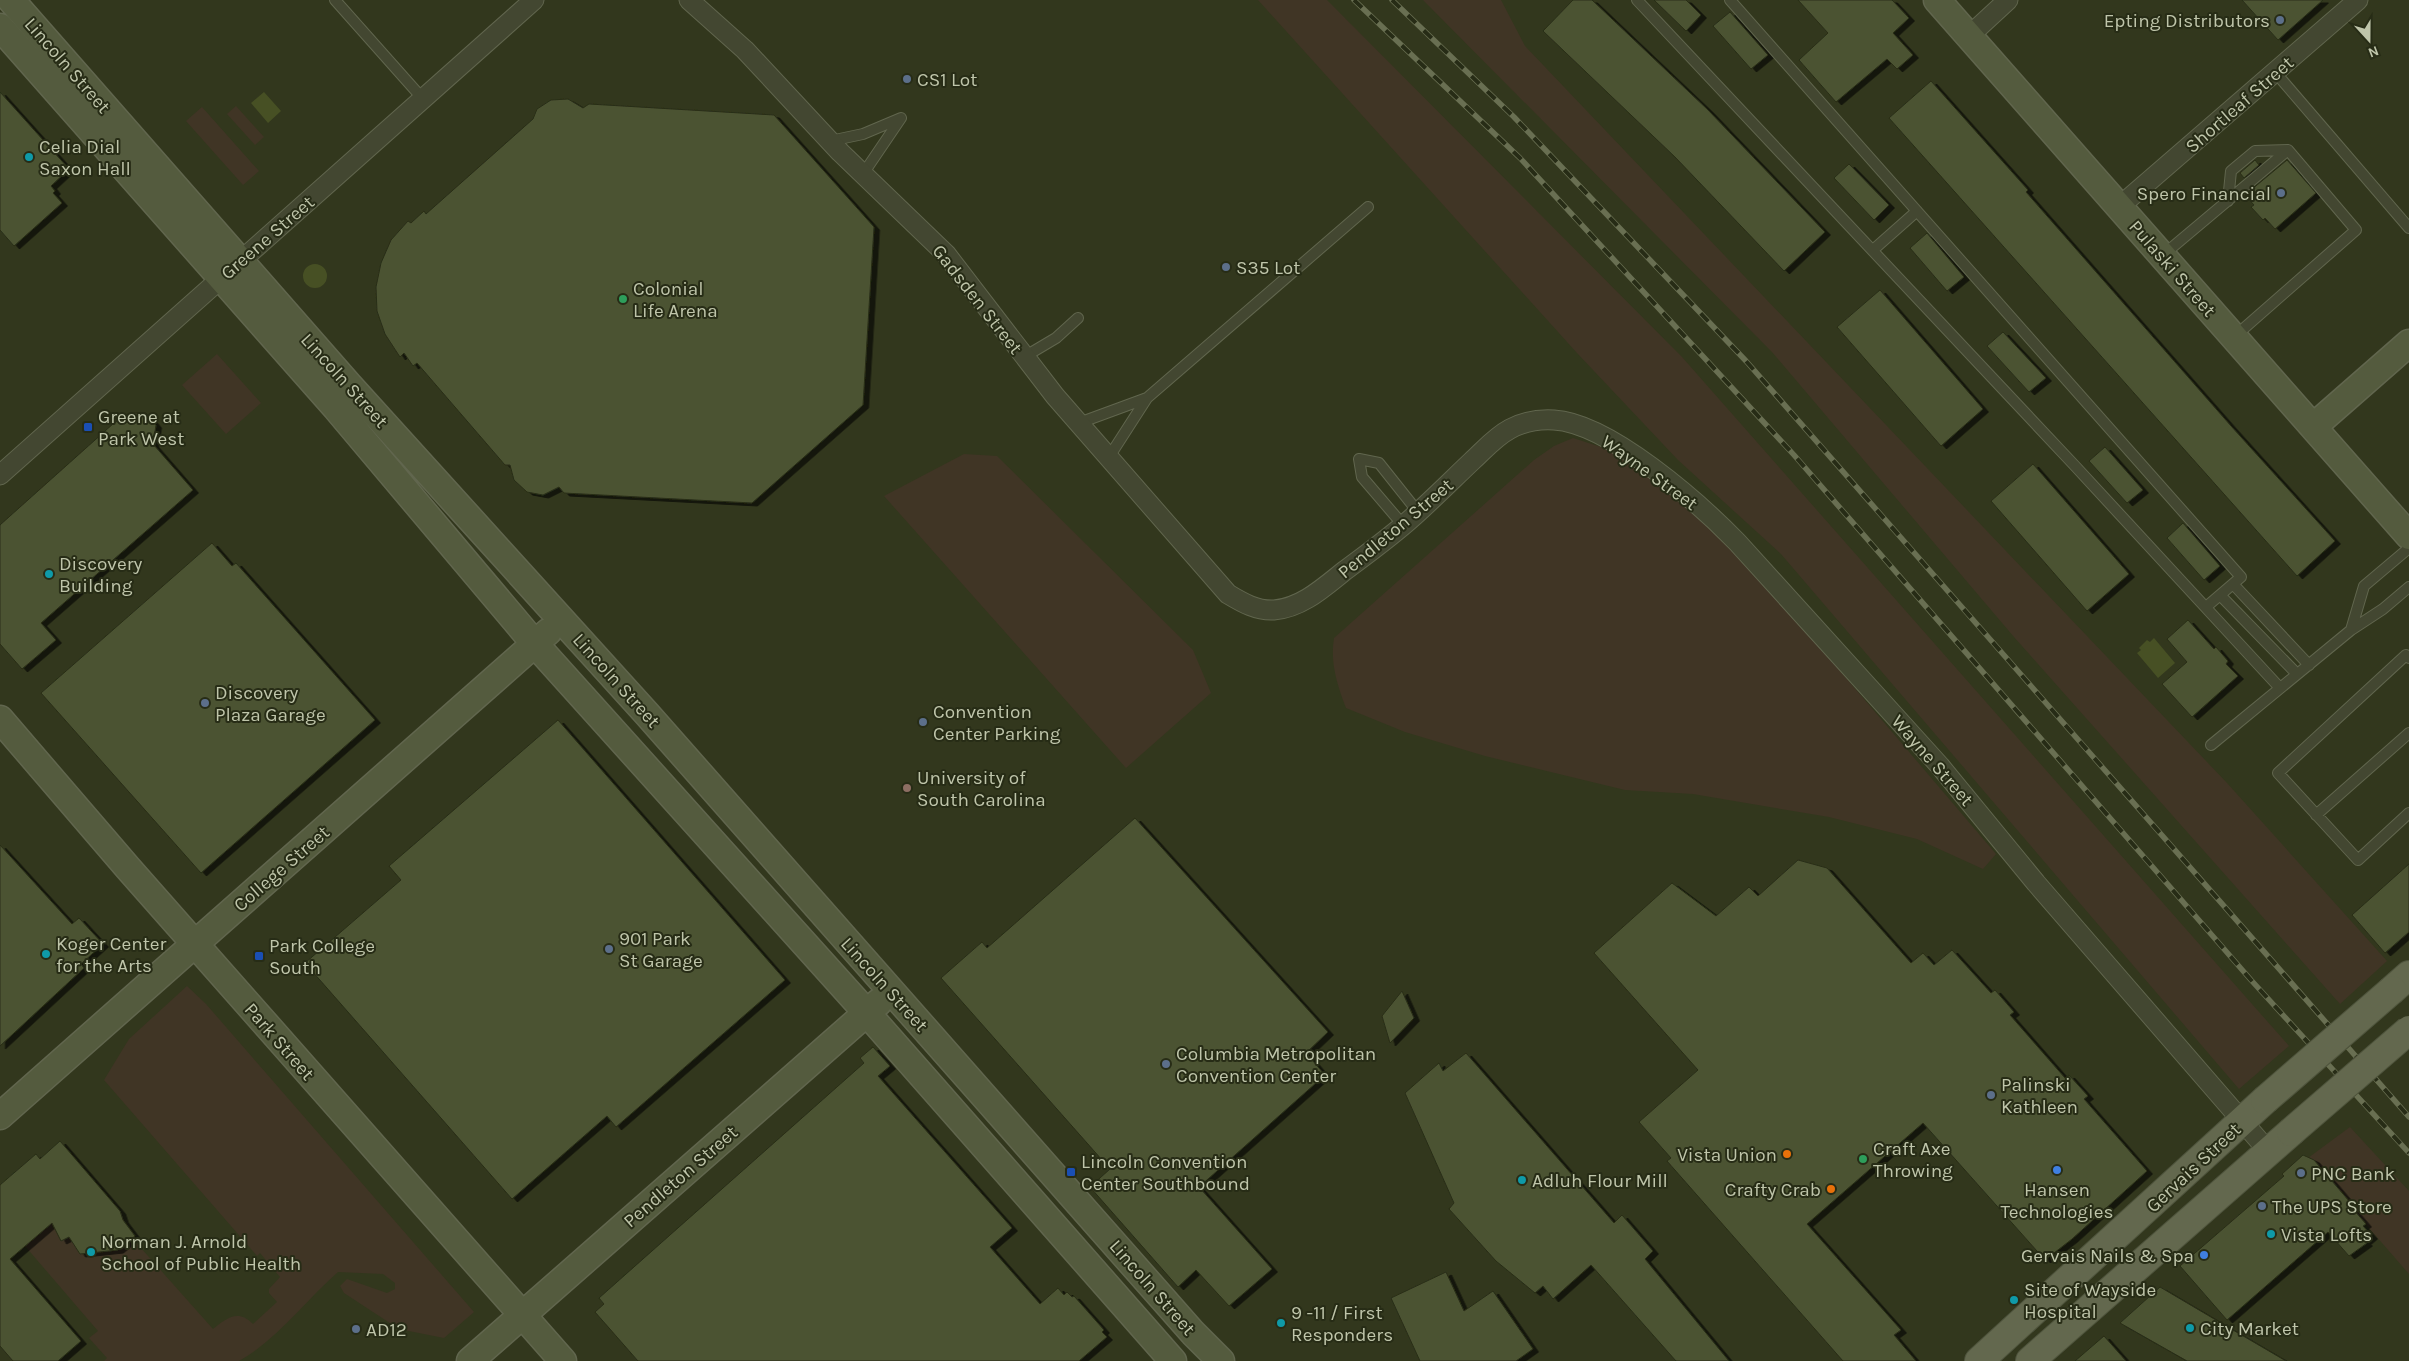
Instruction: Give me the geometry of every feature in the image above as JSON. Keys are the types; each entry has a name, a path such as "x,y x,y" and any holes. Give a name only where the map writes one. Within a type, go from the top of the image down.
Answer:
{"main road":[{"name":"Gervais Street","path":"1979,1361 2265,1100 2401,982"},
{"name":"Gervais Street","path":"2030,1361 2409,1030"}],"street":[{"name":"Lincoln Street","path":"11,0 240,261 562,620 890,991 1206,1356"},
{"name":"Greene Street","path":"0,475 534,0"},
{"name":"Gadsden Street","path":"689,0 745,50 862,174 946,254 1024,357 1108,457 1228,594"},
{"name":"Pulaski Street","path":"1937,0 2409,536"},
{"path":"1969,36 2008,0"},
{"name":"Shortleaf Street","path":"2119,207 2358,0"},
{"name":"Lincoln Street","path":"0,27 336,408 535,644 866,1012 1173,1361"},
{"path":"2313,427 2409,343"},
{"name":"Wayne Street","path":"1554,420 1569,422 1588,429 1620,446 1660,474 1704,510 1737,542 1940,766 2036,883 2270,1152"},
{"name":"Pendleton Street","path":"1228,594 1243,603 1264,609 1287,608 1299,603 1330,583 1403,525 1508,430 1521,424 1554,420"},
{"name":"College Street","path":"0,1116 562,620"},
{"name":"Park Street","path":"0,719 195,944 563,1361"},
{"name":"Pendleton Street","path":"470,1361 890,991"}],"lane":[{"path":"335,0 423,99"},
{"path":"1637,0 1873,250 2280,688"},
{"path":"1730,0 2241,577 2206,607"},
{"path":"2275,72 2409,228"},
{"path":"830,141 863,134 901,118 862,174"},
{"path":"2162,256 2288,150"},
{"path":"2228,201 2232,171 2255,151 2288,150"},
{"path":"2234,337 2356,230 2288,150"},
{"path":"1108,457 1148,398 1368,207"},
{"path":"1873,250 1917,211"},
{"path":"1024,357 1056,338 1078,318"},
{"path":"1079,423 1148,398"},
{"path":"1403,525 1362,478 1359,458 1379,463 1418,512"},
{"path":"2351,630 2364,586 2409,548"},
{"path":"2233,584 2309,664"},
{"path":"2211,745 2351,630 2383,610 2409,587"},
{"path":"2220,595 2297,674"},
{"path":"2409,658 2406,656 2278,773 2358,860 2409,814"},
{"path":"2316,815 2409,733"}],"shaded area":[{"path":"1258,0 1327,0 1682,357 2289,1046 2239,1089 1781,554 1678,460 1577,353"},
{"path":"1423,0 1501,0 1525,46 2227,783 2387,961 2340,1004 2014,637 1772,352"},
{"path":"264,92 281,111 268,123 251,103"},
{"path":"236,106 264,137 255,145 227,114"},
{"path":"202,107 259,171 243,185 186,121"},
{"path":"315,264 324,267 327,276 324,285 315,288 306,285 303,276 306,267"},
{"path":"217,354 261,403 226,434 182,385"},
{"path":"1573,438 1604,448 1631,461 1716,533 1835,665 1996,854 1983,869 1917,839 1829,817 1693,794 1625,790 1485,756 1405,732 1346,708 1335,673 1333,656 1334,638 1534,460 1554,446"},
{"path":"964,454 997,456 1193,650 1211,693 1126,768 884,496"},
{"path":"2154,638 2175,663 2158,678 2137,653 2147,640 2150,642"},
{"path":"187,986 206,1004 474,1312 444,1338 399,1329 344,1293 340,1286 347,1279 387,1293 395,1289 395,1283 383,1274 338,1272 279,1331 239,1361 104,1361 107,1358 89,1338 98,1331 25,1246 52,1223 61,1241 69,1237 80,1254 118,1250 132,1238 213,1329 223,1321 237,1316 248,1319 253,1324 277,1302 269,1293 269,1289 280,1277 260,1253 257,1256 104,1080 129,1039"},
{"path":"2350,1127 2409,1191 2409,1274 2308,1158"}],"building":[{"path":"1573,0 1592,0 1708,110 1825,232 1784,271 1675,157 1543,31"},
{"path":"1654,0 1686,0 1701,15 1686,31"},
{"path":"1798,0 1892,0 1909,18 1893,33 1913,55 1897,69 1887,59 1836,102 1799,60 1828,33"},
{"name":"Epting Distributors","path":"2242,0 2323,0 2278,40"},
{"path":"1730,12 1768,55 1751,69 1713,26"},
{"path":"1931,81 2028,190 2026,192 2231,426 2335,541 2297,576 1889,118"},
{"name":"Celia Dial Saxon Hall","path":"0,92 69,169 51,186 55,191 53,193 62,203 14,246 0,230"},
{"name":"Colonial Life Arena","path":"568,99 583,108 589,104 774,115 874,227 863,405 752,503 564,493 559,487 543,495 527,492 514,480 510,465 505,465 417,363 413,366 404,353 400,357 385,334 377,311 376,287 381,263 391,240 408,221 411,223 424,211 426,214 533,119 537,109 551,100"},
{"path":"2255,160 2259,165 2244,178 2240,173"},
{"name":"Spero Financial","path":"2287,160 2316,193 2275,229 2251,207 2254,205 2245,195"},
{"path":"1849,164 1889,205 1874,220 1834,178"},
{"path":"1927,233 1964,277 1947,291 1910,248"},
{"path":"1880,290 1983,409 1941,446 1837,327"},
{"path":"2003,332 2046,378 2029,392 1987,346"},
{"name":"Discovery Building","path":"133,413 146,413 156,425 153,444 193,490 41,623 56,640 22,669 0,644 0,525 114,423"},
{"path":"2105,447 2143,490 2127,503 2089,461"},
{"path":"2033,464 2129,574 2087,611 1991,501"},
{"path":"2183,523 2220,566 2204,580 2167,538"},
{"name":"Discovery Plaza Garage","path":"212,543 232,566 236,563 375,720 201,873 41,693"},
{"path":"2188,620 2214,649 2216,647 2228,661 2226,664 2238,676 2192,717 2162,684 2187,662 2167,639"},
{"name":"901 Park St Garage","path":"558,720 785,980 616,1127 607,1116 512,1199 305,963 401,880 389,866"},
{"name":"Columbia Metropolitan Convention Center","path":"1135,818 1328,1032 1306,1053 1325,1075 1199,1187 1272,1269 1229,1306 1196,1270 1178,1287 1090,1187 1110,1169 941,978 982,942 987,948"},
{"name":"Koger Center for the Arts","path":"0,845 72,924 79,918 103,944 81,964 84,968 0,1046"},
{"path":"1798,860 1827,868 1911,963 1923,953 1934,965 1952,950 1991,993 1995,990 2014,1012 2010,1015 2065,1078 2069,1075 2088,1096 2084,1099 2147,1171 2072,1239 2045,1260 1923,1123 1807,1224 1901,1330 1894,1335 1916,1361 1843,1361 1667,1161 1671,1158 1639,1122 1698,1070 1594,953 1672,883 1716,916 1749,887 1758,896"},
{"path":"2409,864 2409,932 2385,953 2352,915"},
{"path":"1402,991 1414,1018 1390,1043 1382,1016"},
{"path":"873,1047 890,1066 878,1076 1012,1228 990,1247 1040,1304 1058,1288 1064,1295 1067,1292 1072,1297 1074,1296 1104,1330 1102,1332 1107,1337 1079,1361 638,1361 595,1312 604,1304 599,1298 864,1063 860,1058"},
{"name":"Adluh Flour Mill","path":"1466,1053 1614,1223 1622,1215 1653,1251 1645,1259 1729,1361 1676,1361 1591,1265 1553,1299 1543,1286 1535,1293 1496,1261 1449,1209 1454,1203 1405,1093 1439,1063 1443,1071"},
{"name":"Norman J. Arnold School of Public Health","path":"60,1141 120,1211 123,1220 135,1236 118,1250 80,1254 69,1237 61,1241 52,1223 10,1259 81,1341 58,1361 13,1361 0,1346 0,1185 36,1154 40,1159"},
{"name":"Vista Lofts","path":"2303,1155 2314,1160 2349,1201 2347,1202 2366,1224 2363,1226 2372,1236 2365,1242 2367,1243 2349,1256 2328,1232 2227,1320 2180,1266 2284,1176 2282,1174"},
{"path":"1446,1272 1464,1311 1493,1291 1533,1349 1516,1361 1420,1361 1391,1298"},
{"name":"City Market","path":"2160,1287 2286,1361 2187,1361 2120,1323"},
{"path":"2104,1336 2126,1361 2075,1361"}],"railway":[{"path":"1354,0 1520,158 1794,455 2251,980 2409,1153"},
{"path":"1392,0 1514,117 1746,361 2409,1117"}],"place":[{"name":"Epting Distributors","path":"2280,20"},
{"name":"CS1 Lot","path":"907,79"},
{"name":"Celia Dial Saxon Hall","path":"29,157"},
{"name":"Spero Financial","path":"2281,193"},
{"name":"S35 Lot","path":"1226,267"},
{"name":"Colonial Life Arena","path":"623,299"},
{"name":"Greene at Park West","path":"88,427"},
{"name":"Discovery Building","path":"49,574"},
{"name":"Discovery Plaza Garage","path":"205,703"},
{"name":"Convention Center Parking","path":"923,722"},
{"name":"University of South Carolina","path":"907,788"},
{"name":"901 Park St Garage","path":"609,949"},
{"name":"Koger Center for the Arts","path":"46,954"},
{"name":"Park College South","path":"259,956"},
{"name":"Columbia Metropolitan Convention Center","path":"1166,1064"},
{"name":"Palinski Kathleen","path":"1991,1095"},
{"name":"Vista Union","path":"1787,1154"},
{"name":"Craft Axe Throwing","path":"1863,1159"},
{"name":"Hansen Technologies","path":"2057,1170"},
{"name":"Lincoln Convention Center Southbound","path":"1071,1172"},
{"name":"PNC Bank","path":"2301,1173"},
{"name":"Adluh Flour Mill","path":"1522,1180"},
{"name":"Crafty Crab","path":"1831,1189"},
{"name":"The UPS Store","path":"2262,1206"},
{"name":"Vista Lofts","path":"2271,1234"},
{"name":"Norman J. Arnold School of Public Health","path":"91,1252"},
{"name":"Gervais Nails & Spa","path":"2204,1255"},
{"name":"Site of Wayside Hospital","path":"2014,1300"},
{"name":"9 -11 / First Responders","path":"1281,1323"},
{"name":"City Market","path":"2190,1328"},
{"name":"AD12","path":"356,1329"}]}
